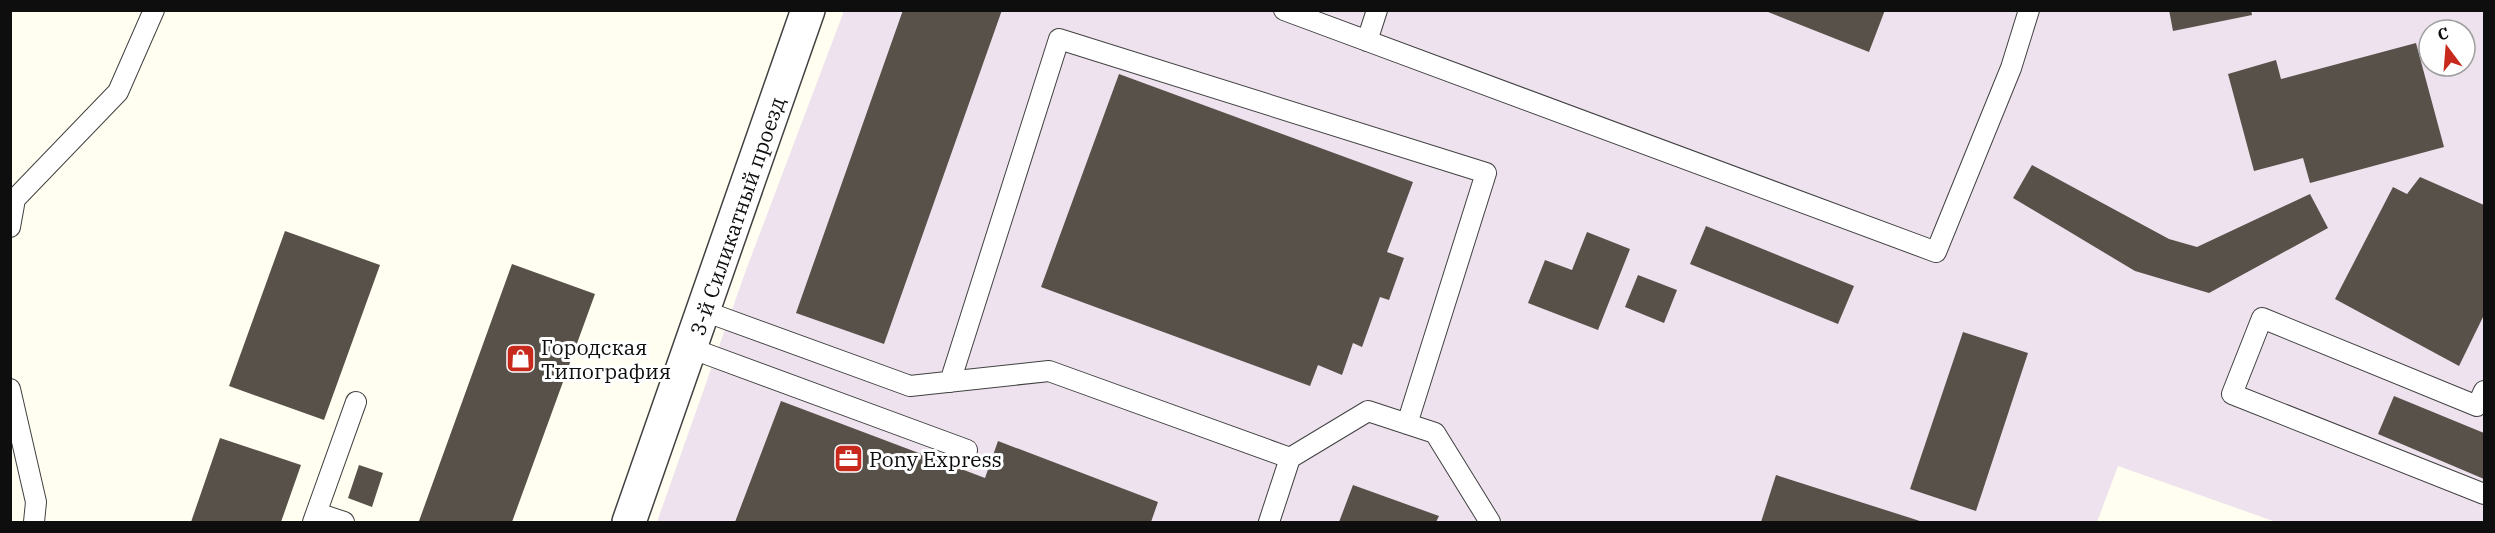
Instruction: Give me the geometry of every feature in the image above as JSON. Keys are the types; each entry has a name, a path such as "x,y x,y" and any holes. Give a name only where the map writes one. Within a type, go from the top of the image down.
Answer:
{"street":[{"name":"3-й Силикатный проезд","path":"629,522 808,10"}],"lane":[{"path":"10,227 15,199 118,92 154,10"},
{"path":"1284,10 1936,252 2011,68 2029,10"},
{"path":"1367,40 1377,10"},
{"path":"951,382 1059,39 1486,173 1407,424"},
{"path":"704,311 910,386 1049,371 1290,458"},
{"path":"2484,391 2477,406 2262,318 2232,394 2484,494"},
{"path":"690,348 967,450"},
{"path":"10,389 36,502 33,522"},
{"path":"344,522 315,518 356,402"},
{"path":"1269,522 1290,458 1368,411 1436,433 1490,522"}],"shaded area":[{"path":"844,11 2484,11 2484,522 2276,522 2118,466 2097,522 657,522 746,270"}],"building":[{"path":"903,10 1002,10 884,344 796,313"},
{"path":"1763,10 1885,10 1869,52"},
{"path":"2169,10 2251,10 2252,15 2173,31"},
{"path":"2416,43 2417,78 2425,78 2444,147 2310,183 2303,158 2254,171 2228,74 2276,60 2281,79"},
{"path":"1119,74 1413,182 1387,252 1404,258 1389,300 1380,297 1362,347 1353,343 1342,375 1318,365 1310,386 1041,287"},
{"path":"2032,165 2169,239 2197,247 2310,194 2328,228 2209,293 2135,271 2013,198"},
{"path":"2420,177 2484,205 2484,315 2459,366 2335,299 2393,187 2407,194"},
{"path":"1706,226 1854,286 1838,324 1690,264"},
{"path":"285,231 380,265 324,420 229,386"},
{"path":"1587,232 1630,249 1598,330 1528,303 1545,260 1572,270"},
{"path":"512,264 595,294 512,522 419,521"},
{"path":"1638,275 1677,290 1664,323 1625,307"},
{"path":"1963,332 2028,353 1976,511 1910,489"},
{"path":"2394,396 2484,433 2484,479 2378,434"},
{"name":"Pony Express","path":"781,401 985,478 998,441 1158,502 1151,522 735,522"},
{"path":"220,438 301,465 281,522 191,522"},
{"path":"359,465 383,473 372,507 348,498"},
{"path":"1776,475 1923,522 1761,522"},
{"path":"1353,485 1439,516 1436,522 1339,522"}],"place":[{"name":"Городская Типография","path":"520,359"},
{"name":"Pony Express","path":"848,459"}]}
